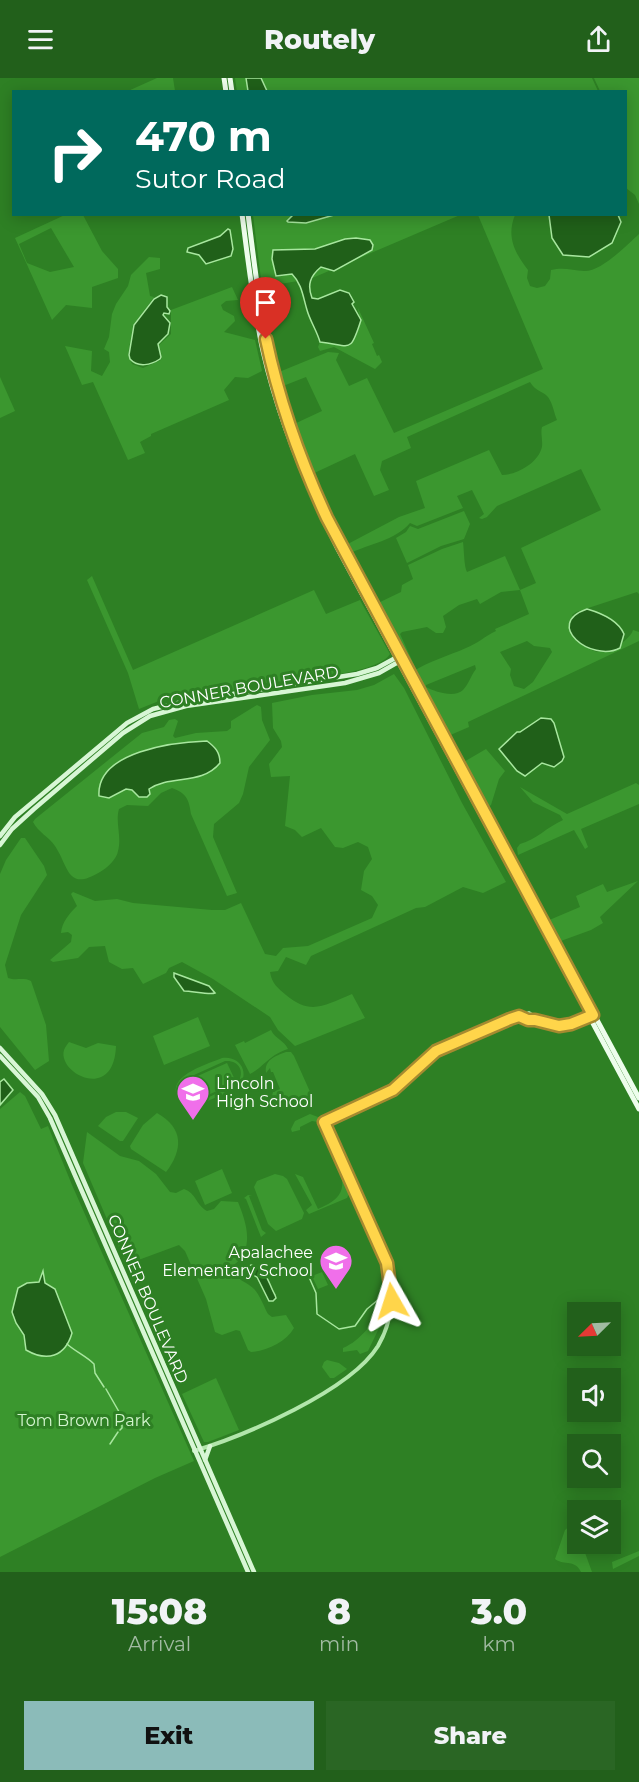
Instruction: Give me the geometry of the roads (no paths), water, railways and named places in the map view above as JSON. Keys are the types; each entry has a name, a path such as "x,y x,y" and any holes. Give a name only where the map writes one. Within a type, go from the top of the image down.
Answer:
{"main road":[{"path":"224,78 229,89"},
{"path":"229,89 230,78"},
{"path":"243,216 258,309 273,373 307,474 399,659 555,947 639,1109"},
{"path":"247,232 248,216"},
{"name":"CONNER BOULEVARD","path":"0,836 15,817 127,723 144,713 182,702 357,674 399,659"},
{"name":"CONNER BOULEVARD","path":"0,845 16,825 41,803 123,733 150,716 186,706 345,683 379,673 399,659"},
{"path":"591,1016 639,1098"},
{"name":"CONNER BOULEVARD","path":"0,1047 42,1094 248,1572"},
{"name":"CONNER BOULEVARD","path":"0,1056 38,1097 57,1127"},
{"path":"622,1077 631,1083"},
{"path":"205,1460 210,1446"},
{"name":"CONNER BOULEVARD","path":"197,1450 205,1460 254,1572"}],"street":[{"path":"197,1450 294,1411 323,1393 363,1364 377,1348 390,1319 392,1301 390,1275 324,1122 393,1090 436,1051 519,1016 552,1026 564,1026 591,1016"}],"waterway":[{"path":"309,1277 316,1293 317,1314 339,1329 355,1326 367,1309 385,1294"},
{"path":"67,1344 94,1364 95,1373 104,1387"},
{"path":"106,1389 122,1417 120,1430"},
{"path":"110,1444 118,1432"}],"place":[{"name":"Lincoln High School","path":"193,1121"},
{"name":"Apalachee Elementary School","path":"336,1290"}],"park label":[{"name":"Tom Brown Park","path":"84,1420"}]}
